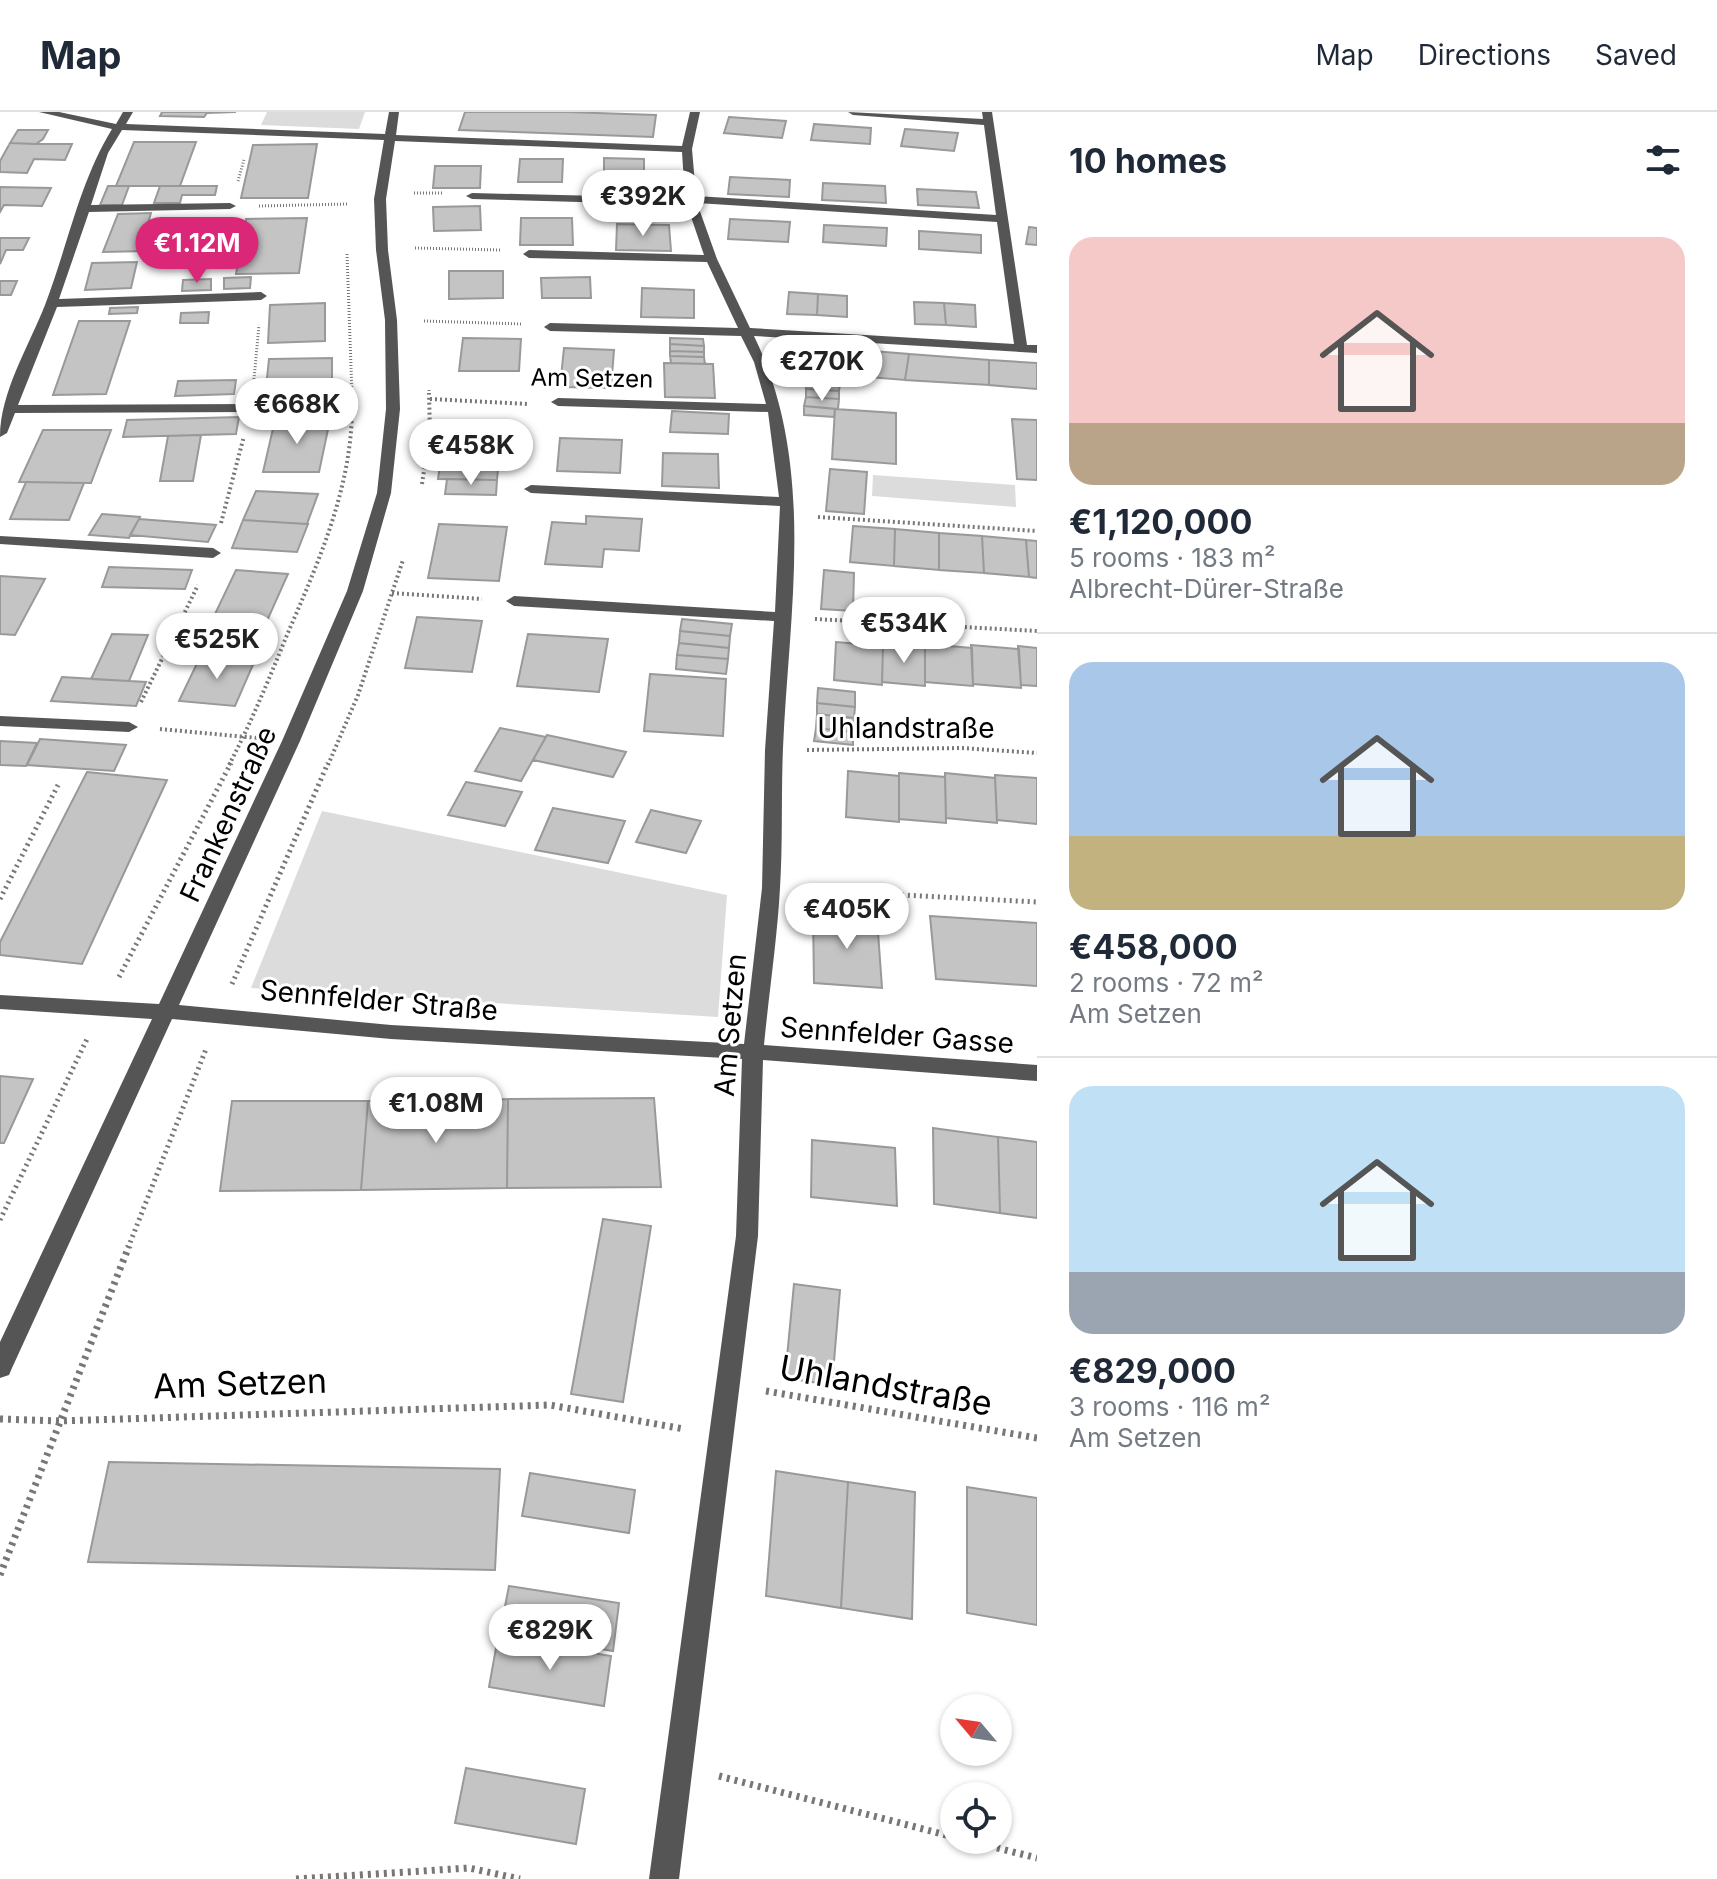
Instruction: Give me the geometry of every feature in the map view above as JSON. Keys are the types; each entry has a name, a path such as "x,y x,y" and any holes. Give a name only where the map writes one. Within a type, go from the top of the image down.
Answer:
{"street":[{"path":"44,112 117,127 687,149"},
{"path":"0,433 7,403 52,303 103,153 128,112"},
{"name":"Frankenstraße","path":"0,1368 291,741 355,591 384,493 393,409 391,320 380,224 388,138 394,112"},
{"name":"Am Setzen","path":"664,1879 718,1436 747,1236 753,1052 771,888 774,750 788,508 774,408 760,362 711,259 690,200 687,149 695,112"},
{"path":"853,112 987,117 1021,347"},
{"path":"472,196 690,200 1001,219"},
{"path":"82,209 230,206"},
{"path":"529,254 711,259"},
{"path":"52,303 261,296"},
{"name":"Am Setzen","path":"550,327 746,332 1037,349"},
{"name":"Am Setzen","path":"558,402 774,408"},
{"path":"7,403 251,408"},
{"path":"531,489 788,508"},
{"path":"0,540 213,553"},
{"path":"514,601 783,617"},
{"path":"0,721 129,727"},
{"name":"Sennfelder Straße","path":"0,1002 165,1011 391,1032 753,1052"},
{"name":"Sennfelder Gasse","path":"753,1052 1037,1073"}],"path":[{"path":"216,297 230,206 252,132"},
{"path":"230,206 348,204 360,137"},
{"path":"420,248 519,251 529,254"},
{"path":"0,1220 102,1009 244,737 303,606 326,545 344,485 353,432 347,251"},
{"path":"261,296 251,408 213,553 129,727 291,741"},
{"name":"Am Setzen","path":"430,321 550,327"},
{"name":"Am Setzen","path":"430,399 532,404 558,402"},
{"path":"251,408 353,406"},
{"path":"788,508 1037,531"},
{"path":"404,594 514,601"},
{"path":"783,617 1037,631"},
{"name":"Uhlandstraße","path":"774,750 962,748 1037,753"},
{"path":"0,899 58,785"},
{"path":"771,888 1037,902"},
{"name":"Uhlandstraße","path":"725,1384 1037,1438"},
{"name":"Am Setzen","path":"0,1419 60,1421 550,1405 718,1436"},
{"path":"677,1765 940,1833"},
{"path":"1012,1852 1037,1858"},
{"path":"296,1879 469,1868 520,1879"}],"shaded area":[{"path":"267,112 365,112 359,129 261,125"},
{"path":"873,475 1015,485 1016,507 872,496"},
{"path":"322,811 727,895 718,1017 251,988"}],"building":[{"path":"162,112 236,112 207,113 204,117 160,116"},
{"path":"465,112 656,115 653,137 459,130"},
{"path":"729,117 786,121 782,138 724,133"},
{"path":"814,124 871,128 870,144 811,140"},
{"path":"905,129 958,133 954,151 901,146"},
{"path":"18,130 48,130 36,144 10,143"},
{"path":"134,142 196,142 180,186 116,186"},
{"path":"10,143 72,144 65,160 34,159 27,173 0,172 0,161"},
{"path":"317,144 308,198 241,198 253,145"},
{"path":"604,158 644,159 644,179 604,179"},
{"path":"520,159 563,159 562,182 518,182"},
{"path":"435,166 481,166 480,188 433,188"},
{"path":"730,177 790,180 789,197 728,194"},
{"path":"823,183 885,186 886,203 822,200"},
{"path":"108,186 129,186 122,205 100,205"},
{"path":"160,186 217,186 215,195 182,195 180,203 154,203"},
{"path":"0,187 51,188 42,206 4,205 0,212"},
{"path":"917,189 976,192 979,208 918,205"},
{"path":"480,206 481,230 434,231 433,207"},
{"path":"151,213 146,230 152,230 147,251 103,252 118,214"},
{"path":"307,218 299,273 236,274 246,219"},
{"path":"521,218 572,218 573,245 520,245"},
{"path":"730,219 790,222 788,242 728,239"},
{"path":"617,224 669,225 671,251 616,250"},
{"path":"824,225 887,228 886,246 823,242"},
{"path":"1029,227 1037,228 1037,245 1026,244"},
{"path":"919,231 981,235 981,253 919,249"},
{"path":"0,238 29,238 23,250 6,250 0,264"},
{"path":"137,262 131,288 85,290 92,263"},
{"path":"449,271 503,271 503,298 449,299"},
{"path":"251,277 250,288 224,289 224,278"},
{"path":"590,277 591,298 542,298 541,278"},
{"path":"211,279 211,290 182,291 183,280"},
{"path":"0,281 17,281 11,295 0,295"},
{"path":"642,288 694,290 694,318 641,317"},
{"path":"789,292 818,294 817,315 787,314"},
{"path":"818,294 847,296 847,317 817,315"},
{"path":"914,302 944,303 946,325 915,324"},
{"path":"325,303 325,341 268,343 270,305"},
{"path":"944,303 975,305 976,327 946,325"},
{"path":"138,307 137,313 109,314 110,308"},
{"path":"209,312 208,323 180,323 181,313"},
{"path":"79,321 130,321 106,394 53,395"},
{"path":"463,338 521,339 519,371 459,371"},
{"path":"670,338 703,339 704,346 670,344"},
{"path":"670,344 704,346 704,352 670,351"},
{"path":"822,347 909,354 905,380 819,373"},
{"path":"564,348 614,350 611,388 560,387"},
{"path":"670,351 704,352 704,357 670,356"},
{"path":"909,354 989,360 989,385 905,380"},
{"path":"670,356 704,357 705,364 671,363"},
{"path":"332,358 332,386 266,388 269,359"},
{"path":"989,360 1037,363 1037,389 989,385"},
{"path":"664,363 713,364 715,398 665,397"},
{"path":"236,380 234,394 175,396 178,381"},
{"path":"807,381 840,384 839,391 806,389"},
{"path":"806,389 839,391 839,399 806,397"},
{"path":"806,397 839,399 838,409 804,406"},
{"path":"804,406 835,409 834,417 804,415"},
{"path":"835,409 896,413 896,464 832,459"},
{"path":"672,411 729,414 728,434 670,432"},
{"path":"239,417 236,434 123,437 127,420"},
{"path":"1012,419 1037,420 1037,480 1017,479"},
{"path":"275,420 330,420 319,472 263,472"},
{"path":"43,430 111,430 91,483 19,482"},
{"path":"201,435 193,481 160,481 168,436"},
{"path":"560,438 622,440 620,473 557,471"},
{"path":"443,445 500,446 497,480 438,479"},
{"path":"663,453 718,454 719,488 662,486"},
{"path":"830,469 867,472 864,514 826,511"},
{"path":"447,479 497,480 496,495 445,494"},
{"path":"26,482 84,483 69,520 10,519"},
{"path":"256,491 318,494 307,524 243,520"},
{"path":"102,514 140,517 129,538 89,535"},
{"path":"586,516 642,519 639,551 604,549 602,567 545,564 552,522 586,524"},
{"path":"139,519 216,525 208,542 130,535"},
{"path":"243,520 308,524 297,552 232,548"},
{"path":"439,524 507,527 499,581 428,578"},
{"path":"853,526 895,529 894,566 850,562"},
{"path":"895,529 939,533 939,570 894,566"},
{"path":"939,533 982,536 984,573 939,570"},
{"path":"982,536 1026,540 1029,577 984,573"},
{"path":"1026,540 1037,541 1037,578 1029,577"},
{"path":"109,567 192,570 185,589 102,587"},
{"path":"236,570 288,574 258,641 204,637"},
{"path":"824,570 854,573 853,611 821,609"},
{"path":"0,576 45,579 15,635 0,634"},
{"path":"417,617 482,621 472,672 405,668"},
{"path":"682,619 732,624 730,636 680,631"},
{"path":"680,631 730,636 729,648 679,643"},
{"path":"112,634 148,635 129,681 91,679"},
{"path":"528,634 608,639 599,692 517,686"},
{"path":"836,642 883,646 882,685 834,680"},
{"path":"679,643 729,648 728,659 677,655"},
{"path":"883,644 925,647 925,686 882,682"},
{"path":"925,644 972,648 973,686 925,682"},
{"path":"971,645 1019,649 1021,688 973,684"},
{"path":"1018,646 1037,648 1037,686 1021,685"},
{"path":"201,655 255,660 235,706 179,701"},
{"path":"677,655 728,659 726,674 676,669"},
{"path":"650,674 726,679 723,736 644,731"},
{"path":"62,677 146,682 136,706 51,701"},
{"path":"818,688 855,692 855,707 817,703"},
{"path":"817,703 855,707 854,718 817,714"},
{"path":"817,714 854,718 853,732 816,728"},
{"path":"500,728 546,737 521,781 475,771"},
{"path":"816,728 853,732 853,745 814,741"},
{"path":"547,735 626,752 613,777 533,760"},
{"path":"40,739 126,745 114,771 27,765"},
{"path":"0,741 37,743 26,766 0,765"},
{"path":"848,771 899,776 899,822 846,817"},
{"path":"87,772 167,780 82,964 0,955 0,942"},
{"path":"899,773 945,777 946,823 899,819"},
{"path":"945,773 995,778 997,823 946,818"},
{"path":"995,775 1037,778 1037,824 997,820"},
{"path":"466,782 522,792 505,826 448,815"},
{"path":"553,808 625,821 608,863 535,850"},
{"path":"651,810 701,821 686,853 636,842"},
{"path":"813,914 877,918 882,988 814,983"},
{"path":"930,916 1037,923 1037,986 936,979"},
{"path":"0,1076 33,1079 4,1143 0,1143"},
{"path":"654,1098 661,1187 507,1188 508,1099"},
{"path":"508,1099 507,1188 361,1190 368,1101"},
{"path":"232,1101 368,1101 361,1190 220,1191"},
{"path":"933,1128 998,1137 1000,1213 934,1204"},
{"path":"998,1137 1037,1142 1037,1218 1000,1213"},
{"path":"812,1140 895,1148 897,1206 811,1197"},
{"path":"603,1219 651,1226 623,1402 571,1394"},
{"path":"794,1284 840,1290 832,1385 785,1378"},
{"path":"109,1462 500,1469 495,1570 88,1562"},
{"path":"776,1471 848,1482 841,1608 766,1596"},
{"path":"530,1473 635,1490 629,1533 522,1516"},
{"path":"848,1482 915,1492 912,1619 841,1608"},
{"path":"967,1487 1037,1498 1037,1625 967,1613"},
{"path":"509,1586 619,1603 613,1651 500,1632"},
{"path":"498,1637 611,1656 604,1706 489,1687"},
{"path":"466,1768 585,1789 576,1844 455,1823"}]}
